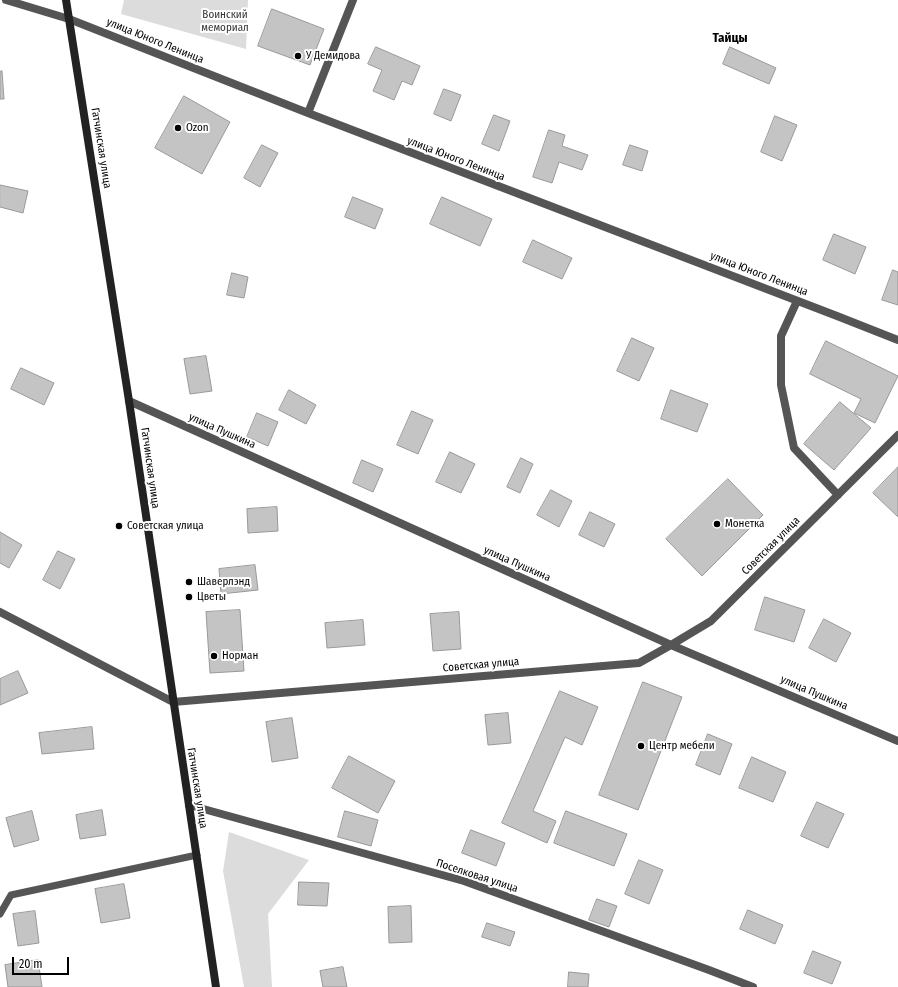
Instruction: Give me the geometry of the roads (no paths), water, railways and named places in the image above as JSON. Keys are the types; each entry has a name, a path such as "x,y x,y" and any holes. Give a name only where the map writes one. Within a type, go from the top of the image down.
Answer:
{"main road":[{"name":"Гатчинская улица","path":"66,0 130,402 216,987"}],"street":[{"name":"улица Юного Ленинца","path":"6,0 69,19 308,114 797,300 898,340"},
{"path":"308,114 353,0"},
{"path":"797,300 781,336 781,385 794,448 838,494"},
{"name":"улица Пушкина","path":"130,402 671,645 898,741"},
{"name":"Советская улица","path":"173,702 638,663 711,621 898,435"},
{"path":"0,612 173,702"},
{"name":"Поселковая улица","path":"189,805 464,881 752,987"}],"lane":[{"path":"0,914 11,895 197,855"}],"place":[{"name":"У Демидова","path":"298,56"},
{"name":"Ozon","path":"178,128"},
{"name":"Монетка","path":"717,524"},
{"name":"Советская улица","path":"119,526"},
{"name":"Шаверлэнд","path":"189,582"},
{"name":"Цветы","path":"189,597"},
{"name":"Норман","path":"214,656"},
{"name":"Центр мебели","path":"641,746"}],"district":[{"name":"Тайцы","path":"730,38"}],"park label":[{"name":"Воинский мемориал","path":"225,21"}]}
